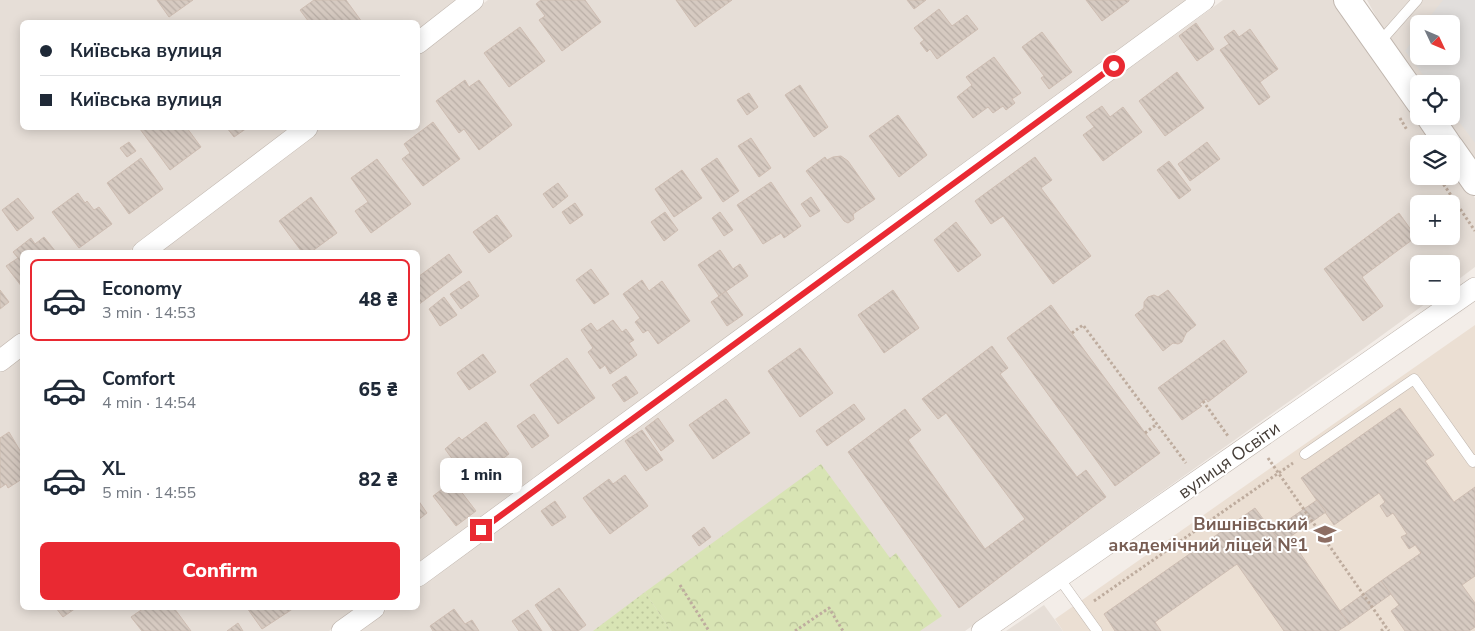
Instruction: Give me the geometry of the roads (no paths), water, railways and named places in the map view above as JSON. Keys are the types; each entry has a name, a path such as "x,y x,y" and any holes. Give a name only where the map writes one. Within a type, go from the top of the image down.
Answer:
{"street":[{"path":"420,41 473,0"},
{"path":"420,575 1204,0"},
{"path":"1347,0 1410,89"},
{"path":"145,250 304,130"},
{"path":"1460,161 1475,182"},
{"name":"вулиця Освіти","path":"982,631 1475,288"},
{"path":"0,361 20,346"},
{"path":"342,631 371,610"}],"lane":[{"path":"1378,44 1417,0"},
{"path":"1305,454 1414,379 1473,462 1475,460"},
{"path":"1059,578 1097,631"}],"place":[{"name":"Вишнівський академічний ліцей №1","path":"1325,534"}]}
